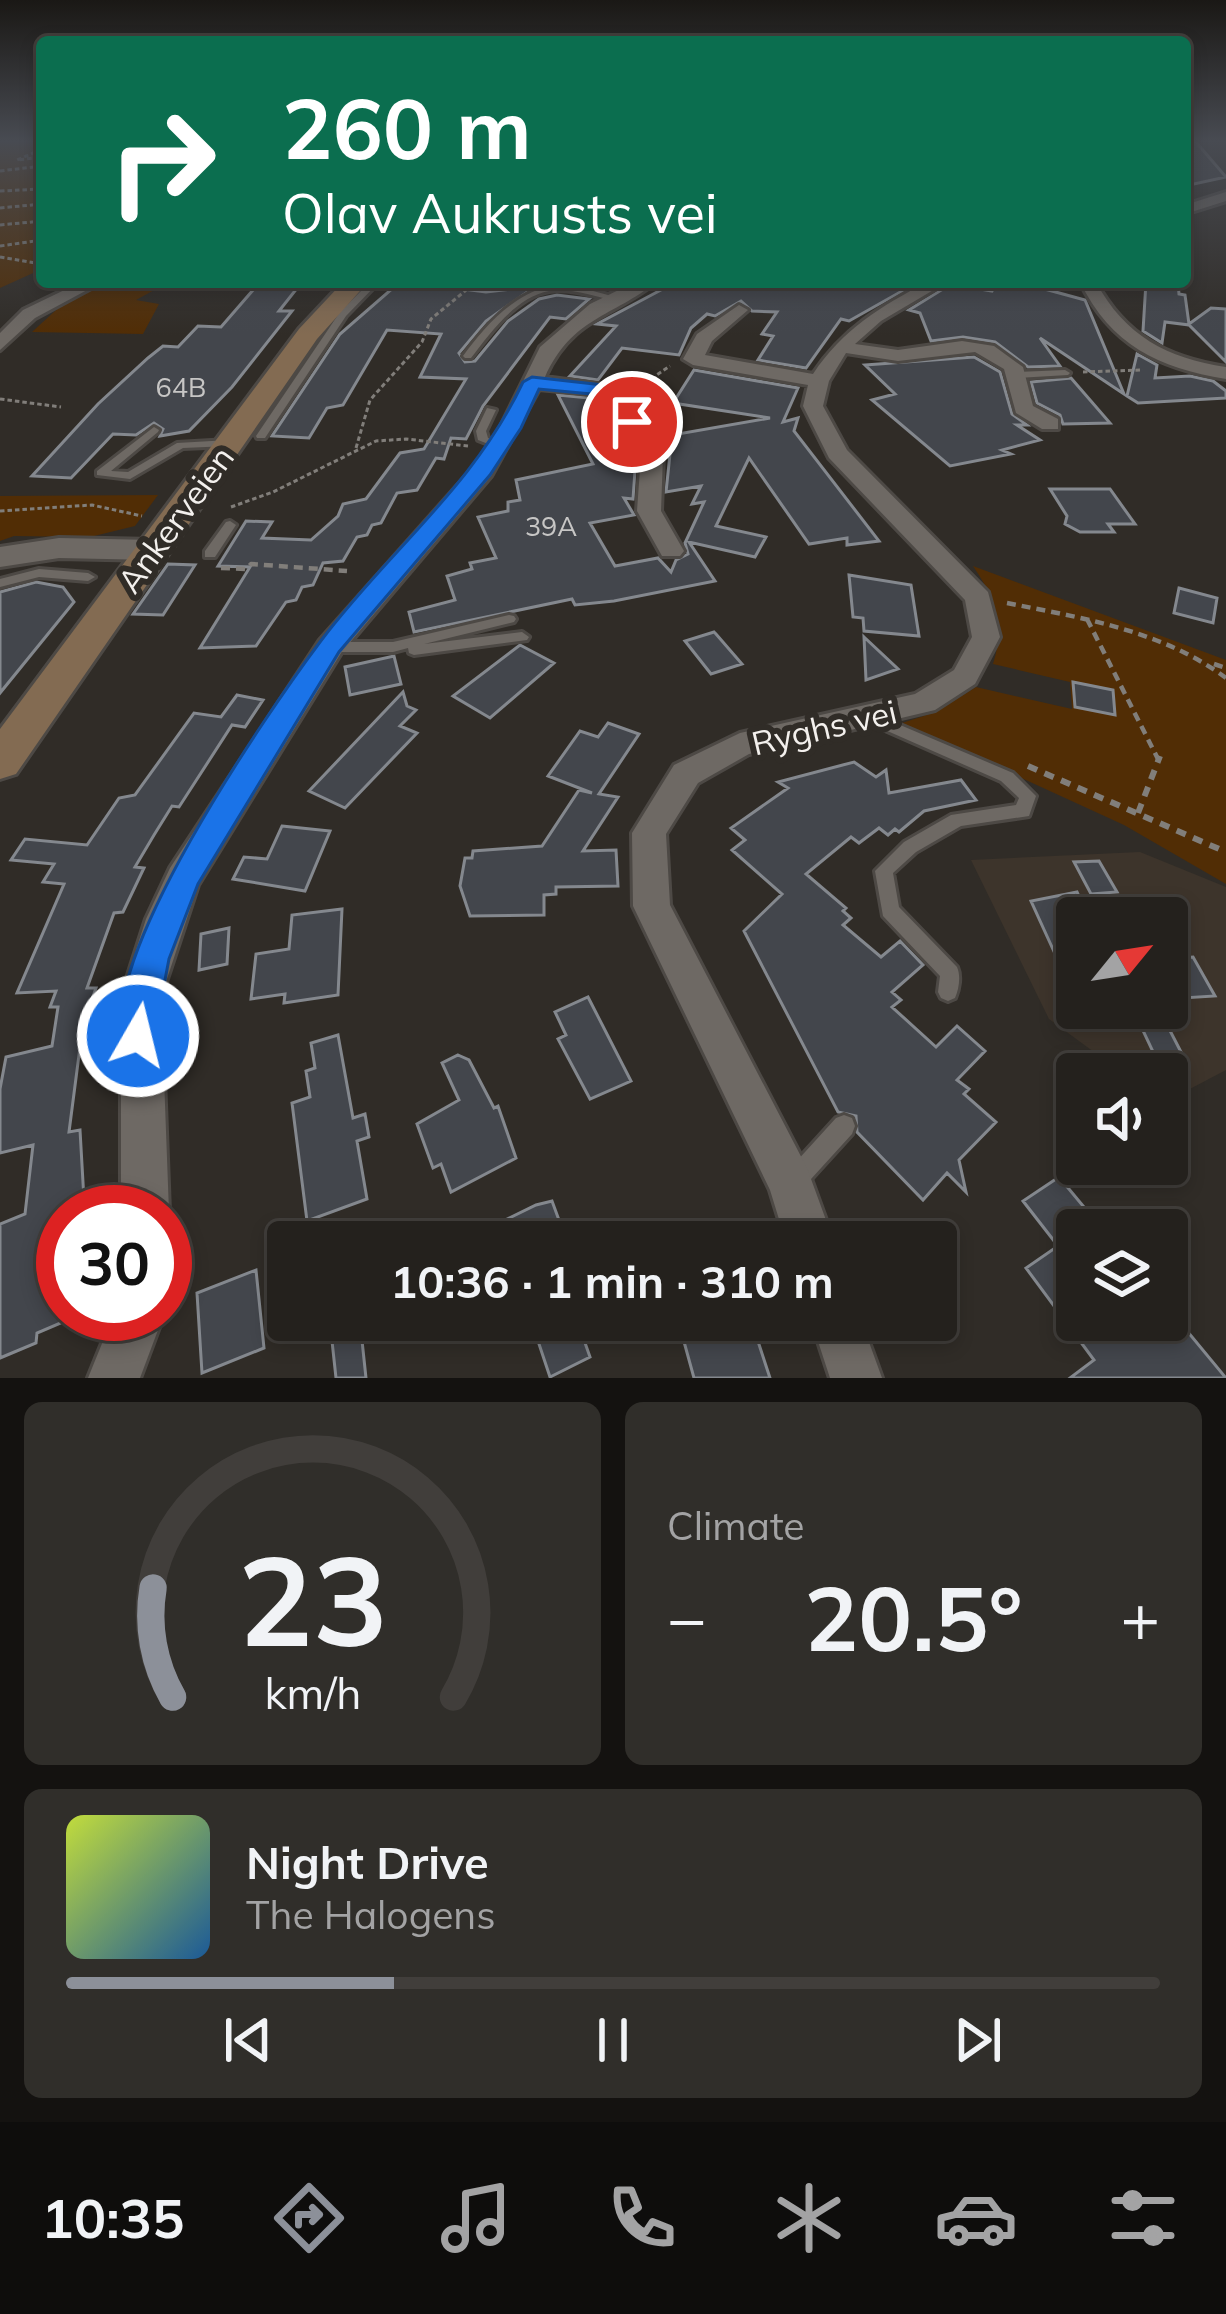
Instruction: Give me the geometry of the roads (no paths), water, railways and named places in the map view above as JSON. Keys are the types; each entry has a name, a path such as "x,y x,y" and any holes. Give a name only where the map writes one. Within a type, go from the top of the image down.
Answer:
{"main road":[{"name":"Ankerveien","path":"0,762 151,536 229,443 308,334 350,288"}],"street":[{"path":"0,344 29,314 82,288"},
{"path":"144,1185 138,1036 151,959 183,879 330,647 499,447 557,340 636,288"},
{"path":"739,310 704,338 693,359 818,381 841,346 874,317 928,288"},
{"path":"1091,288 1125,339 1178,365 1226,373"},
{"path":"841,346 894,355 954,344 975,346 1004,358 1016,375 1023,409 1050,424"},
{"name":"Ryghs vei","path":"803,1221 791,1184 652,906 649,832 686,773 740,745 924,703 965,677 986,637 978,598 837,453 813,406 818,381"},
{"path":"532,382 597,389 632,422 651,446 649,511 671,551"},
{"path":"0,557 151,536"},
{"path":"114,1378 128,1341"},
{"path":"843,1341 856,1378"}],"lane":[{"path":"261,436 343,314 369,288"},
{"path":"468,356 518,305 541,291 564,289 615,298"},
{"path":"1016,375 1065,373"},
{"path":"490,410 483,440 499,447"},
{"path":"154,430 101,473 130,476 182,445 229,443"},
{"path":"207,561 230,525"},
{"path":"0,583 39,573 88,577"},
{"path":"393,647 509,619"},
{"path":"330,647 444,650 522,637"},
{"path":"872,718 1007,778 1028,796 1023,811 957,820 910,847 884,871 890,910 950,973 948,992"},
{"path":"791,1184 844,1126"}]}
